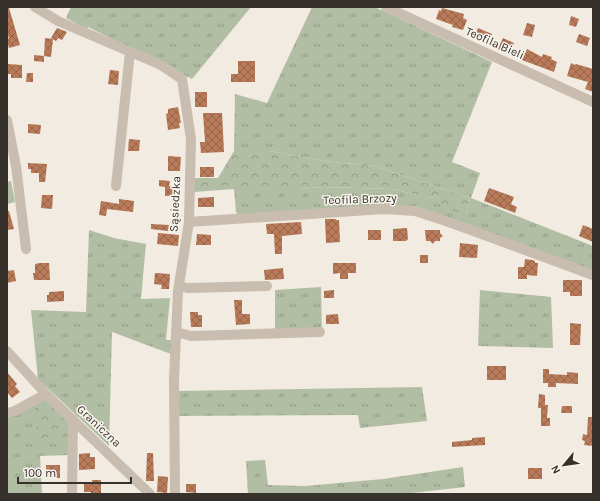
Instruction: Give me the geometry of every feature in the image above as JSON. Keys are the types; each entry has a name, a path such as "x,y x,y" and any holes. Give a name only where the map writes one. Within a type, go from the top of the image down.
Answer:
{"street":[{"name":"Sąsiedzka","path":"35,7 58,21 161,65 182,79 191,139 189,222 179,286 176,332 174,380 175,494"},
{"name":"Teofila Bieli","path":"386,7 593,102"},
{"path":"116,186 130,52"},
{"path":"7,120 16,166 26,249"},
{"name":"Teofila Brzozy","path":"189,222 384,209 415,211 593,275"},
{"path":"179,286 187,288 267,286"},
{"path":"176,332 190,336 320,332"},
{"name":"Graniczna","path":"7,351 46,394 150,494"},
{"path":"7,413 15,411 46,394"},
{"path":"72,494 73,419"}],"green space":[{"path":"71,7 251,7 192,79 88,27 87,29 66,18"},
{"path":"312,7 375,7 492,62 452,162 480,173 471,198 593,246 593,271 420,208 239,215 236,212 234,189 299,189 323,187 392,189 436,198 466,213 470,198 374,166 323,161 270,151 234,151 235,94 267,103"},
{"path":"234,151 270,151 323,161 374,166 470,198 466,213 444,210 436,198 392,189 323,187 299,189 234,189 194,192 195,178 218,178"},
{"path":"11,181 15,202 7,204 7,182"},
{"path":"89,230 114,238 146,244 141,299 170,298 166,340 173,340 171,354 112,332 109,446 38,379 31,310 86,312"},
{"path":"321,287 322,336 275,335 275,290"},
{"path":"480,290 551,297 553,348 478,346"},
{"path":"422,387 427,421 360,428 358,415 176,416 177,391"},
{"path":"42,400 47,400 69,423 69,432 38,439 34,405"},
{"path":"34,405 69,432 69,455 40,456 42,494 7,494 7,418"},
{"path":"265,460 268,485 305,486 383,479 463,467 465,487 403,494 248,494 246,461"}],"building":[{"path":"7,8 9,8 20,45 9,48 7,41 7,39 9,39 7,31"},
{"path":"442,8 464,14 463,18 467,20 463,30 452,27 453,25 436,19 439,10 441,11"},
{"path":"571,16 579,19 576,27 569,25"},
{"path":"527,23 535,25 532,37 523,35"},
{"path":"57,28 67,32 62,40 58,38 56,41 51,38"},
{"path":"478,28 492,34 489,41 475,36"},
{"path":"579,34 590,38 587,46 576,42"},
{"path":"45,38 53,39 51,57 44,56"},
{"path":"503,38 514,43 509,54 498,49"},
{"path":"527,49 542,57 543,54 552,57 551,59 557,62 554,72 522,60"},
{"path":"34,55 44,56 44,62 34,61"},
{"path":"238,61 255,61 255,82 231,82 231,74 238,74"},
{"path":"571,63 593,69 593,92 585,89 588,82 567,76"},
{"path":"7,64 22,65 22,78 11,78 11,74 7,74"},
{"path":"110,70 119,71 118,85 108,84"},
{"path":"27,73 33,73 33,82 26,82"},
{"path":"195,92 207,92 207,107 195,107"},
{"path":"178,107 181,123 179,123 180,128 168,130 166,114 168,113 168,109"},
{"path":"203,113 222,113 224,152 201,153 200,142 205,142"},
{"path":"28,124 41,125 40,134 28,133"},
{"path":"129,139 140,140 139,151 128,151"},
{"path":"168,156 181,157 180,171 168,171"},
{"path":"28,163 47,164 45,182 39,182 39,173 31,173 31,169 28,169"},
{"path":"200,167 214,167 214,177 200,177"},
{"path":"159,180 170,181 169,186 176,186 176,196 165,196 165,187 159,186"},
{"path":"489,188 514,197 511,204 517,207 515,213 484,201"},
{"path":"42,195 53,195 52,209 41,208"},
{"path":"214,197 214,207 198,207 198,198"},
{"path":"119,199 134,201 133,212 107,209 106,216 99,215 101,201 119,204"},
{"path":"7,211 9,211 14,229 7,230"},
{"path":"325,219 339,220 340,242 326,243"},
{"path":"301,222 302,234 282,236 282,254 275,254 274,234 267,234 266,224"},
{"path":"151,224 169,225 168,231 151,229"},
{"path":"583,225 593,229 593,242 579,236"},
{"path":"407,228 408,239 406,241 393,241 393,229"},
{"path":"368,230 381,230 381,240 368,240"},
{"path":"425,230 440,230 440,233 443,236 440,238 440,241 435,241 433,244 430,241 426,241"},
{"path":"158,233 179,235 178,246 157,244"},
{"path":"197,234 211,235 211,245 196,245"},
{"path":"460,243 478,245 477,258 459,257"},
{"path":"420,255 428,255 428,263 420,263"},
{"path":"525,259 538,263 537,276 527,275 527,279 518,279 518,267 524,267"},
{"path":"49,263 50,280 34,280 33,273 35,273 35,264"},
{"path":"333,263 356,263 356,273 348,273 348,279 340,279 340,273 333,274"},
{"path":"283,268 284,279 265,280 264,270"},
{"path":"14,270 16,281 7,283 7,271"},
{"path":"155,273 170,274 169,289 161,289 162,285 154,284"},
{"path":"563,280 582,280 582,296 570,296 570,292 563,292"},
{"path":"334,290 334,298 324,298 324,291"},
{"path":"64,291 64,301 47,302 47,295 49,295 49,292"},
{"path":"234,300 242,300 242,314 250,314 250,324 236,325"},
{"path":"190,312 198,312 198,315 202,315 202,327 191,327"},
{"path":"338,314 339,324 326,324 326,315"},
{"path":"570,323 581,324 580,345 570,345"},
{"path":"487,366 506,366 506,380 487,380"},
{"path":"543,369 549,369 549,374 567,375 567,372 578,373 578,384 556,383 556,387 548,387 548,383 543,383"},
{"path":"7,372 17,384 15,386 20,392 12,398 7,392"},
{"path":"539,394 545,395 545,405 548,405 547,418 550,418 550,426 541,426 541,408 538,408"},
{"path":"562,406 572,406 572,413 561,413"},
{"path":"588,417 593,417 593,446 584,445 585,441 582,440 583,434 587,435"},
{"path":"485,437 485,445 452,447 452,442"},
{"path":"90,453 90,457 95,457 95,469 79,470 79,454"},
{"path":"147,453 153,453 154,481 146,481"},
{"path":"46,465 60,465 60,478 46,478"},
{"path":"528,468 542,468 542,479 528,479"},
{"path":"158,476 168,477 167,493 157,492"},
{"path":"92,480 101,480 101,494 84,492 84,482 92,482"},
{"path":"186,484 196,484 196,493 186,492"}]}
